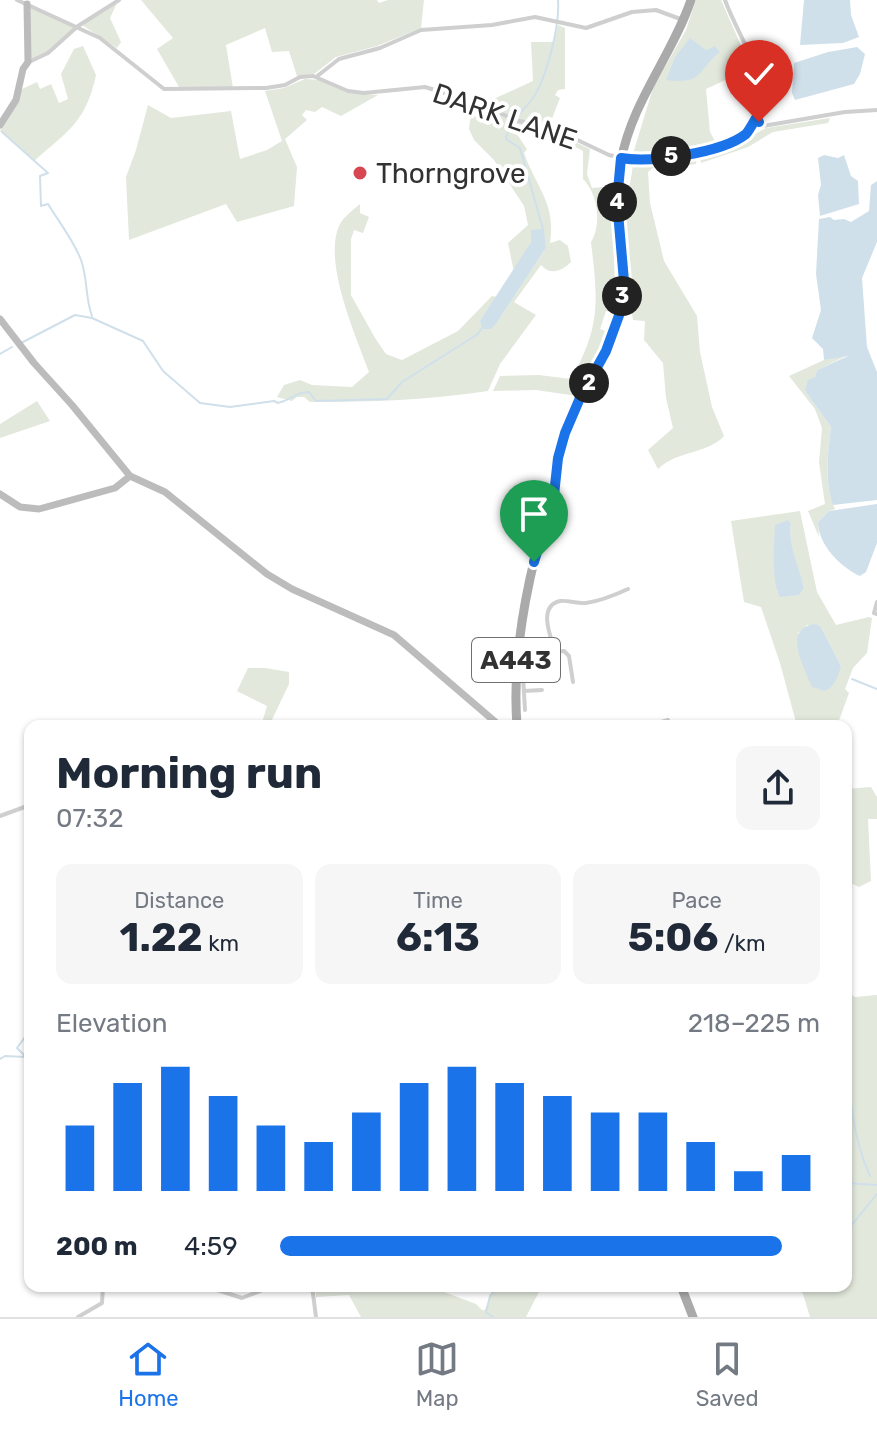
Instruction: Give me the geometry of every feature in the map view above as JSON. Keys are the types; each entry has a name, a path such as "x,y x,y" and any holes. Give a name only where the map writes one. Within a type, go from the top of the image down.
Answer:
{"main road":[{"name":"A443","path":"517,720 520,660 534,562 554,495 560,450 580,398 606,351 621,310 624,281 617,201 621,158 636,109 675,42 691,0"},
{"path":"683,1292 693,1317"}],"street":[{"path":"17,0 78,26 116,48 164,89 285,85 300,77 316,77 339,59 380,48 421,30 492,25 523,18 586,28 632,12 656,10 684,20"},
{"path":"0,125 16,100 23,69 28,62 48,53 78,26 119,0"},
{"path":"725,0 732,23 755,64 760,93 756,118 747,132"},
{"path":"26,2 28,62"},
{"name":"DARK LANE","path":"316,77 348,91 364,93 425,87 519,121 548,126 621,158"},
{"path":"621,158 650,159 710,150 763,126 836,113 877,110"},
{"path":"756,118 763,126"},
{"path":"0,319 130,476 165,492 267,574 335,610 394,635 493,720"},
{"path":"0,494 20,507 39,509 115,488 130,476"},
{"path":"555,651 547,625 551,606 557,602 589,602 628,589"},
{"path":"876,614 877,602"},
{"path":"525,710 520,660 564,651 569,656 573,682"},
{"path":"524,691 542,690"},
{"path":"0,816 24,807"},
{"path":"78,1317 102,1303 103,1292"},
{"path":"224,1292 242,1298 258,1292"},
{"path":"313,1292 316,1317"}],"shaded area":[{"path":"141,0 377,0 379,3 424,0 421,28 377,46 336,57 314,74 297,76 289,51 272,52 265,28 226,45 233,88 179,87 157,49 173,38"},
{"path":"696,0 721,0 751,68 706,89 710,132 716,143 702,148 632,157 653,88 686,30"},
{"path":"804,0 850,0 851,15 859,37 843,43 800,45"},
{"path":"117,3 110,18 121,42 117,48 82,25"},
{"path":"29,7 76,27 48,52 30,60"},
{"path":"558,25 565,28 565,89 558,90 555,95 560,98 548,129 590,149 587,174 592,188 615,186 616,313 606,311 600,329 611,333 577,396 536,390 493,391 500,376 539,375 571,379 588,344 595,313 591,242 597,209 583,179 583,151 547,132 541,133 537,126 528,131 518,129 516,133 527,149 524,153 548,206 550,243 560,240 568,246 571,262 556,271 541,265 514,302 536,315 500,364 488,391 355,402 310,402 304,397 292,401 277,397 284,385 300,380 312,385 352,387 369,372 343,299 335,259 339,226 360,204 360,213 369,217 363,233 354,230 351,239 351,295 386,354 402,360 458,331 492,296 498,297 480,321 498,321 546,248 543,230 531,242 514,272 508,243 528,225 524,206 494,160 474,140 469,129 471,113 487,102 533,81 531,42 553,42"},
{"path":"690,38 706,50 715,46 720,52 694,78 666,80 675,57"},
{"path":"83,46 96,75 87,104 74,124 34,161 0,131 22,89 37,82 40,89 51,84 59,103 68,99 61,74 74,49"},
{"path":"857,47 865,54 854,84 795,100 792,93 794,63"},
{"path":"305,79 320,80 348,93 378,95 341,116 322,107 315,112 306,110 302,115 307,120 285,139 297,167 294,206 237,222 226,204 129,240 126,177 148,105 171,118 231,111 240,159 282,141 265,91 284,88"},
{"path":"830,118 828,123 773,132 748,147 701,163 700,155 740,142 766,128"},
{"path":"824,155 838,158 844,155 851,176 858,181 859,204 820,216 818,158"},
{"path":"697,157 696,164 662,169 657,164 648,172 650,203 664,261 697,316 700,352 712,407 724,436 710,446 674,458 658,469 648,450 673,428 663,363 644,340 645,321 633,320 630,299 626,297 626,208 633,165"},
{"path":"877,181 877,242 862,278 867,347 877,372 877,500 833,505 828,476 831,427 805,391 808,380 815,377 817,370 848,356 824,360 823,349 812,338 821,310 816,274 819,219 830,217 851,222 869,211 871,185"},
{"path":"544,229 546,248 498,321 491,329 482,329 480,321 531,242 531,230"},
{"path":"848,355 817,370 805,391 831,427 828,479 835,509 818,522 819,537 808,511 825,504 819,462 822,428 815,409 789,376 824,360"},
{"path":"37,401 50,421 0,438 0,424"},
{"path":"877,504 877,543 866,572 860,576 832,554 822,538 818,522 829,511"},
{"path":"800,511 817,592 836,625 872,618 867,653 853,668 845,689 849,693 839,720 795,720 761,607 744,602 731,521","holes":["791,524 790,532 804,588 777,592 775,526","807,625 821,627 841,666 825,691 798,633"]},
{"path":"788,520 791,524 792,548 804,588 799,595 780,597 774,573 775,525"},
{"path":"816,624 821,627 841,666 836,681 825,691 812,687 798,650 799,632"},
{"path":"248,668 289,672 289,684 272,720 263,720 267,706 237,691"},
{"path":"871,787 877,797 877,819 868,819 871,881 859,887 852,884 852,789"},
{"path":"852,995 877,995 877,1317 810,1317 802,1292 852,1292"},
{"path":"316,1292 444,1292 485,1310 492,1292 539,1292 526,1317 361,1317 349,1295 316,1297"}],"waterway":[{"path":"543,229 520,148 506,139 513,122 533,98 548,64 555,36 558,0"},
{"path":"2,132 48,173 40,176 41,206 48,204 78,253 92,316"},
{"path":"23,342 75,315 92,318 143,341 163,371 200,403 230,407 278,403 309,392 316,401 387,399 402,382 478,334 481,329"},
{"path":"0,354 12,347"},
{"path":"852,679 877,689"},
{"path":"24,1038 17,1048 24,1055"},
{"path":"0,1059 5,1056 24,1057"},
{"path":"852,1108 858,1142 870,1176"},
{"path":"852,1183 877,1185"},
{"path":"852,1225 877,1194"},
{"path":"493,1317 486,1312 494,1292"}],"place":[{"name":"Thorngrove","path":"360,173"}],"route":[{"path":"534,562 554,495 558,458 565,433 606,351 621,310 624,281 617,201 621,158 650,159 710,150 743,136 756,118 759,122"}]}
